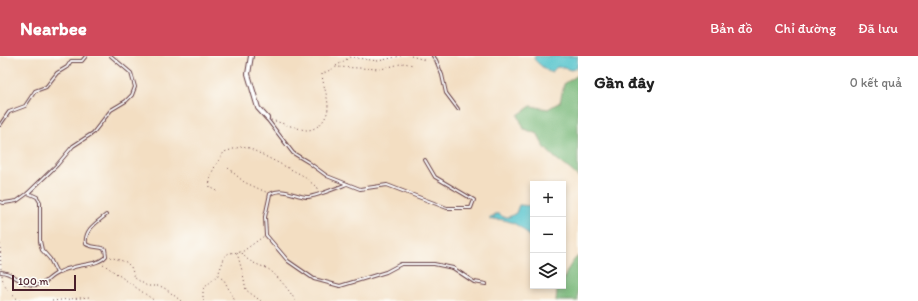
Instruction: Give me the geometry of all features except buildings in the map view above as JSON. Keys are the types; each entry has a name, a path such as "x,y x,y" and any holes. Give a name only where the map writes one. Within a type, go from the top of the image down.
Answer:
{"street":[{"path":"251,56 248,74 258,108 266,118"}],"lane":[{"path":"0,125 10,112 24,106 35,91 46,87 57,73 68,67 71,61 82,61 86,56"},
{"path":"0,202 4,203 16,201 28,193 57,165 73,146 93,133 111,110 132,96 135,87 131,73 111,56"},
{"path":"433,56 442,76 446,93 458,109"},
{"path":"266,118 294,153 327,176 360,189 387,185 447,208 471,208 474,200 435,177 425,160"},
{"path":"347,184 308,197 294,193 275,191 270,194 265,217 266,235 288,261 314,279 340,286 386,272 401,264 434,264 453,268 474,282 486,284"},
{"path":"28,193 36,197 40,202 40,241 42,250 50,259 57,273"},
{"path":"1,272 8,273 20,282 34,286 43,284 57,273 103,260 106,256 105,249 100,247 91,247 86,244 85,238 88,231 106,215"}],"path":[{"path":"266,118 307,130 318,127 324,120 328,109 322,74 351,57 378,61 401,56"},
{"path":"411,56 425,60"},
{"path":"336,67 381,69 404,63 413,65"},
{"path":"217,191 210,187 210,177 212,171 224,152 243,146 261,153 275,162 302,175 322,192"},
{"path":"228,168 244,182 270,194"},
{"path":"203,301 203,289 218,276 225,256 229,253 242,252 266,235"},
{"path":"0,244 3,283 6,289 20,301"},
{"path":"242,252 246,260 270,270 288,289 295,301"},
{"path":"237,253 246,290 261,301"},
{"path":"106,256 126,262 131,267 136,278 147,286 160,286 181,301"},
{"path":"99,261 155,301"},
{"path":"218,276 224,280 236,301"},
{"path":"52,301 89,297"}],"green space":[{"path":"578,75 578,177 550,153 541,141 538,134 524,129 518,115 531,106 548,109 560,102 564,84"},
{"path":"578,256 578,301 556,301 558,289 566,289 566,274"}],"water":[{"path":"535,56 578,56 577,68 571,70 557,67 552,72 549,72 534,59"},
{"path":"519,205 530,206 530,238 524,230 514,223 496,219 490,220 490,217 494,217 495,214 500,214 503,217 509,217 516,213"}]}
